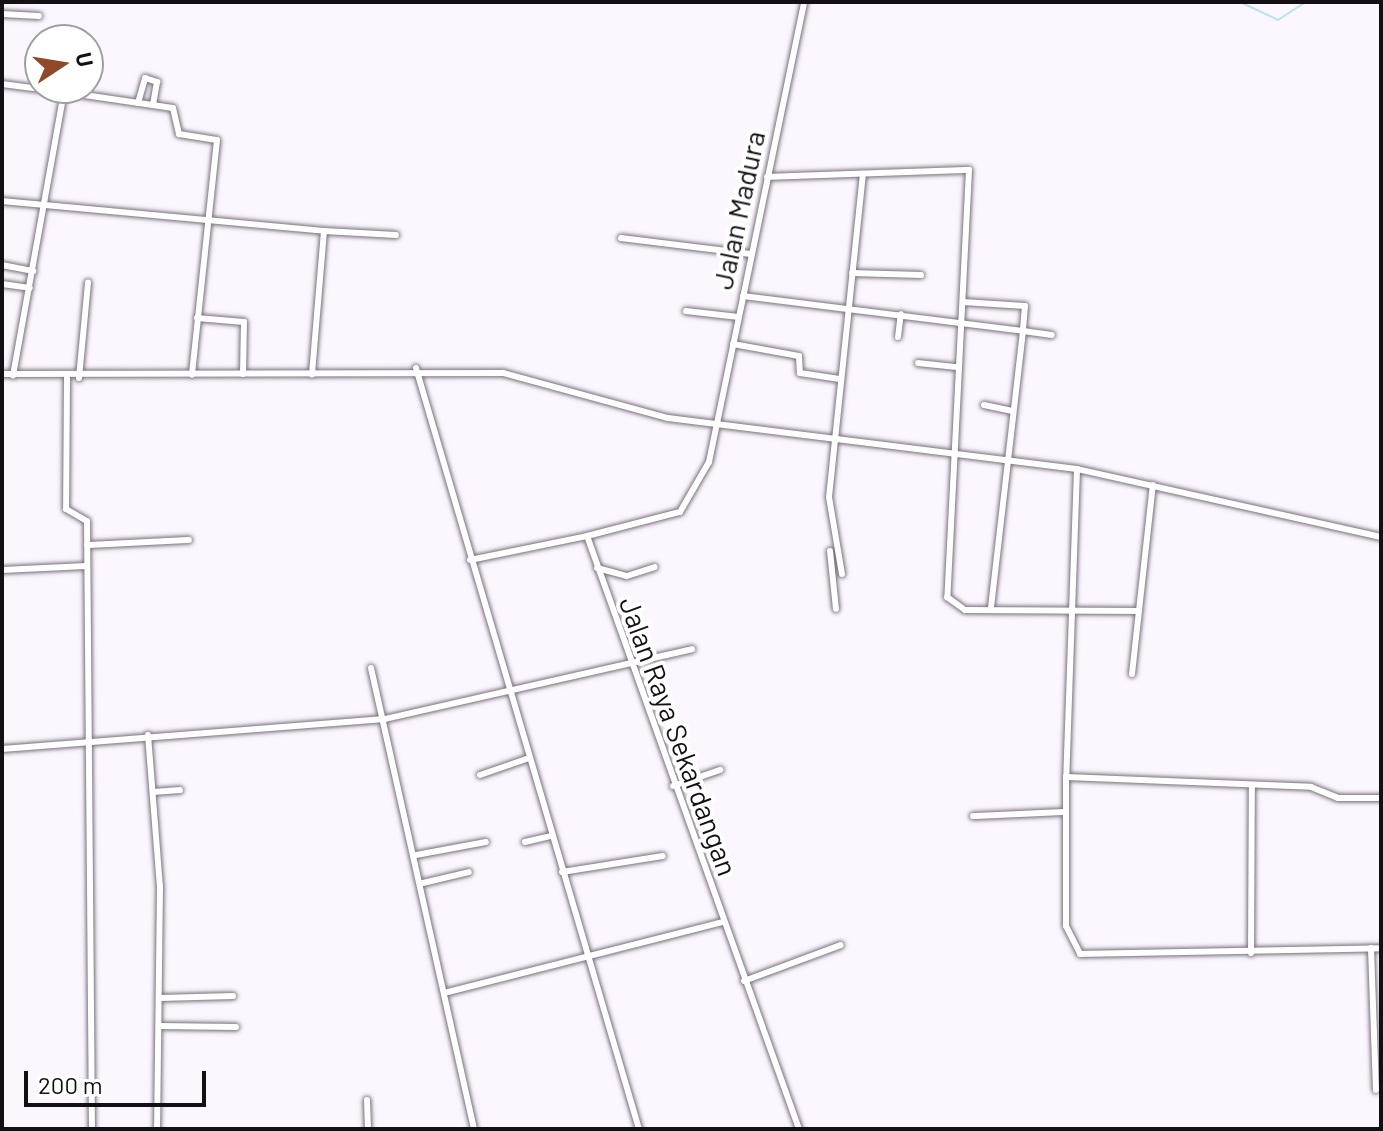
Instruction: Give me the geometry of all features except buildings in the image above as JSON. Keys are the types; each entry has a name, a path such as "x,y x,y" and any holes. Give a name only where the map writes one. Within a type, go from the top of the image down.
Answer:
{"street":[{"name":"Jalan Madura","path":"717,427 804,2"},
{"path":"2,14 39,16"},
{"path":"138,103 145,78 157,82 153,105"},
{"path":"2,84 24,87"},
{"path":"104,98 176,109 179,134 217,140 192,375"},
{"path":"13,375 46,208 62,104"},
{"path":"767,177 969,170 947,597 965,610 1071,608 1137,611"},
{"path":"842,574 830,523 833,440 863,174"},
{"path":"2,201 46,208 396,235"},
{"path":"312,374 324,231"},
{"path":"621,238 751,254"},
{"path":"2,265 33,271"},
{"path":"852,273 921,275"},
{"path":"79,378 88,282"},
{"path":"2,284 30,288"},
{"path":"743,296 1052,335"},
{"path":"963,302 1025,306 991,609"},
{"path":"686,311 739,317"},
{"path":"898,337 901,314"},
{"path":"197,318 244,322 243,374"},
{"path":"733,344 799,356 799,373 840,379"},
{"path":"918,363 957,367"},
{"path":"416,368 639,1129"},
{"path":"2,374 79,378 312,374 416,368 543,380 717,427 1077,469 1381,537"},
{"path":"67,378 66,509 85,517 87,545 92,1129"},
{"path":"984,405 1012,411"},
{"path":"470,560 587,536 680,512 701,481 717,427"},
{"path":"1077,469 1066,777 1066,926 1077,953 1251,953 1381,948"},
{"path":"1132,674 1153,485"},
{"name":"Jalan Raya Sekardangan","path":"587,536 629,666 799,1129"},
{"path":"87,545 189,540"},
{"path":"830,551 836,609"},
{"path":"2,570 86,566"},
{"path":"597,568 628,576 655,567"},
{"path":"2,749 87,739 385,719 510,695 692,649"},
{"path":"371,668 448,992 474,1129"},
{"path":"148,735 160,998 157,1129"},
{"path":"480,775 529,758"},
{"path":"673,786 720,770"},
{"path":"1066,777 1252,785 1381,798"},
{"path":"1251,953 1252,785"},
{"path":"153,792 180,790"},
{"path":"973,816 1066,812"},
{"path":"525,842 551,836"},
{"path":"416,855 486,842"},
{"path":"562,872 663,856"},
{"path":"423,883 469,872"},
{"path":"448,992 722,922"},
{"path":"744,981 841,945"},
{"path":"1371,948 1377,1027 1376,1090"},
{"path":"160,998 233,996"},
{"path":"159,1026 236,1027"},
{"path":"367,1100 368,1129"}],"waterway":[{"path":"1240,2 1278,20 1306,2"}]}
